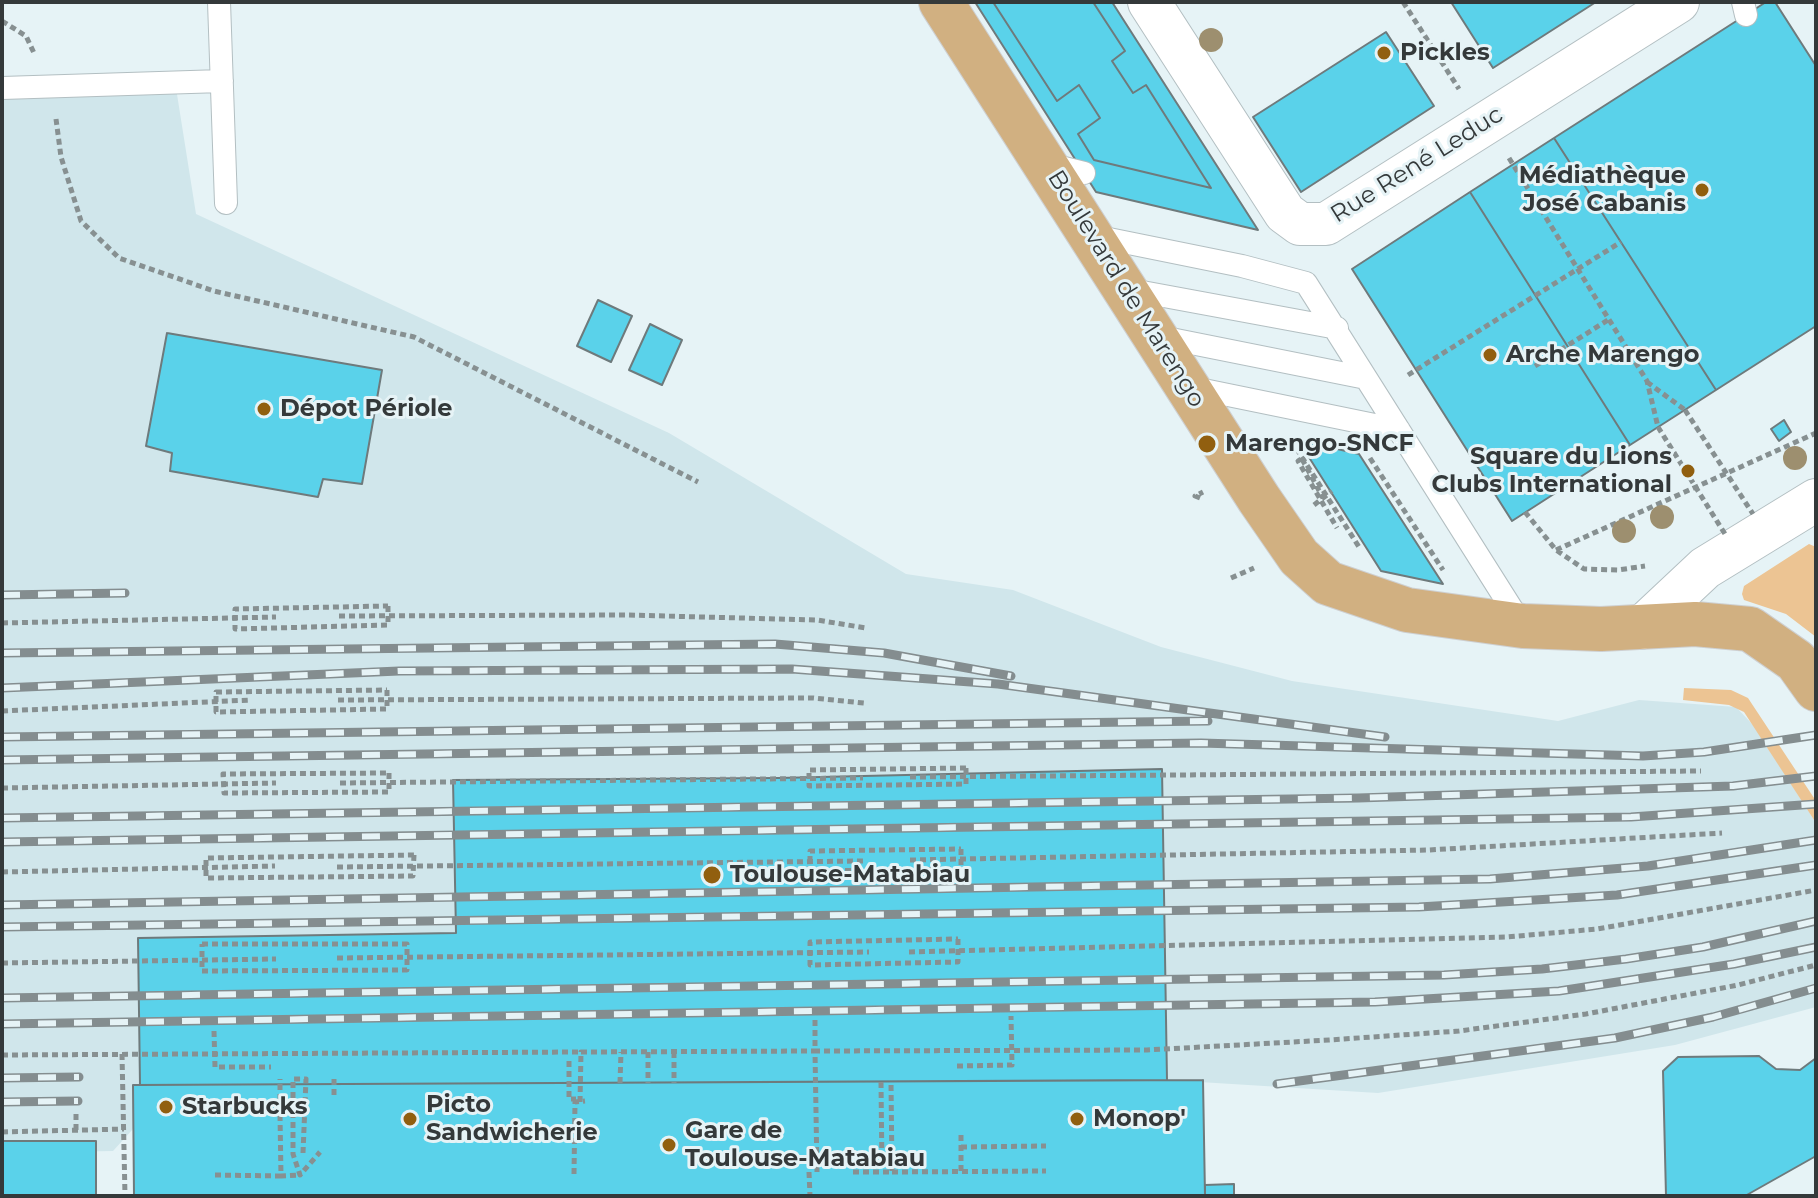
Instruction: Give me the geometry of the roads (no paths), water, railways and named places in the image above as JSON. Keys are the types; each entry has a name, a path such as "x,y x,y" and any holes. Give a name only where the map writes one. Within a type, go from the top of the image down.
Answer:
{"main road":[{"name":"Boulevard de Marengo","path":"941,2 1065,168 1091,235 1299,557 1328,583 1407,610 1523,626 1641,628 1695,624 1750,629 1775,643 1808,677"}],"street":[{"name":"Rue René Leduc","path":"1149,2 1285,213 1300,224 1326,224 1678,2"},
{"path":"1641,628 1705,568 1816,500"}],"lane":[{"path":"219,2 226,203"},
{"path":"2,88 222,81"},
{"path":"1091,235 1242,266 1306,283 1523,626"},
{"path":"1125,288 1337,328"},
{"path":"1155,335 1366,378"},
{"path":"1188,387 1399,430"}],"railway":[{"path":"2,595 125,593"},
{"path":"2,653 775,644 884,653 1011,676"},
{"path":"2,688 399,671 792,669 998,684 1385,737"},
{"path":"2,737 1208,721"},
{"path":"2,760 1201,743 1643,756 1704,752 1816,735"},
{"path":"2,818 1358,798 1733,786 1816,776"},
{"path":"2,842 1631,817 1816,804"},
{"path":"2,905 1490,879 1648,866 1816,840"},
{"path":"2,927 1419,907 1617,895 1816,865"},
{"path":"2,998 1444,975 1542,969 1626,959 1703,947 1816,921"},
{"path":"2,1024 1375,1002 1559,991 1734,964 1816,947"},
{"path":"1277,1084 1615,1038 1713,1017 1816,988"},
{"path":"2,1078 79,1077"},
{"path":"2,1102 78,1101"}],"place":[{"name":"Pickles","path":"1384,53"},
{"name":"Médiathèque José Cabanis","path":"1702,190"},
{"name":"Arche Marengo","path":"1490,355"},
{"name":"Dépot Périole","path":"264,409"},
{"name":"Marengo-SNCF","path":"1207,444"},
{"name":"Square du Lions Clubs International","path":"1688,471"},
{"name":"Toulouse-Matabiau","path":"712,875"},
{"name":"Starbucks","path":"166,1107"},
{"name":"Picto Sandwicherie","path":"410,1119"},
{"name":"Monop'","path":"1077,1119"},
{"name":"Gare de Toulouse-Matabiau","path":"669,1145"}]}
